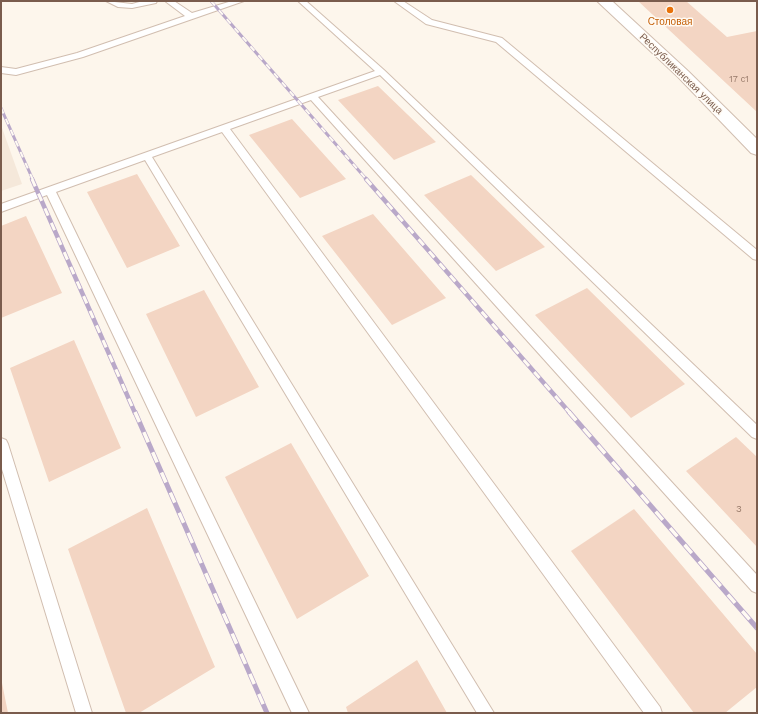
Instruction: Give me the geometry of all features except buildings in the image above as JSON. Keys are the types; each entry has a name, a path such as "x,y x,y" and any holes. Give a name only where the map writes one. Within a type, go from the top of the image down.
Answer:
{"street":[{"name":"Республиканская улица","path":"604,1 683,74 757,149"}],"lane":[{"path":"110,1 120,5 132,6 153,1"},
{"path":"169,1 191,16"},
{"path":"1,70 16,72 80,55 191,16 240,1"},
{"path":"302,1 381,72 757,433"},
{"path":"398,1 428,22 499,40 757,256"},
{"path":"1,208 381,72"},
{"path":"312,97 757,586"},
{"path":"224,128 654,713"},
{"path":"147,156 486,713"},
{"path":"50,190 301,713"},
{"path":"1,444 84,713"}],"shaded area":[{"path":"1,125 22,184 1,191"}],"railway":[{"path":"211,1 367,180"},
{"path":"1,108 33,180"},
{"path":"32,179 135,413"},
{"path":"366,179 570,413"},
{"path":"135,412 267,713"},
{"path":"569,412 757,628"}],"place":[{"name":"Столовая","path":"670,10"}]}
